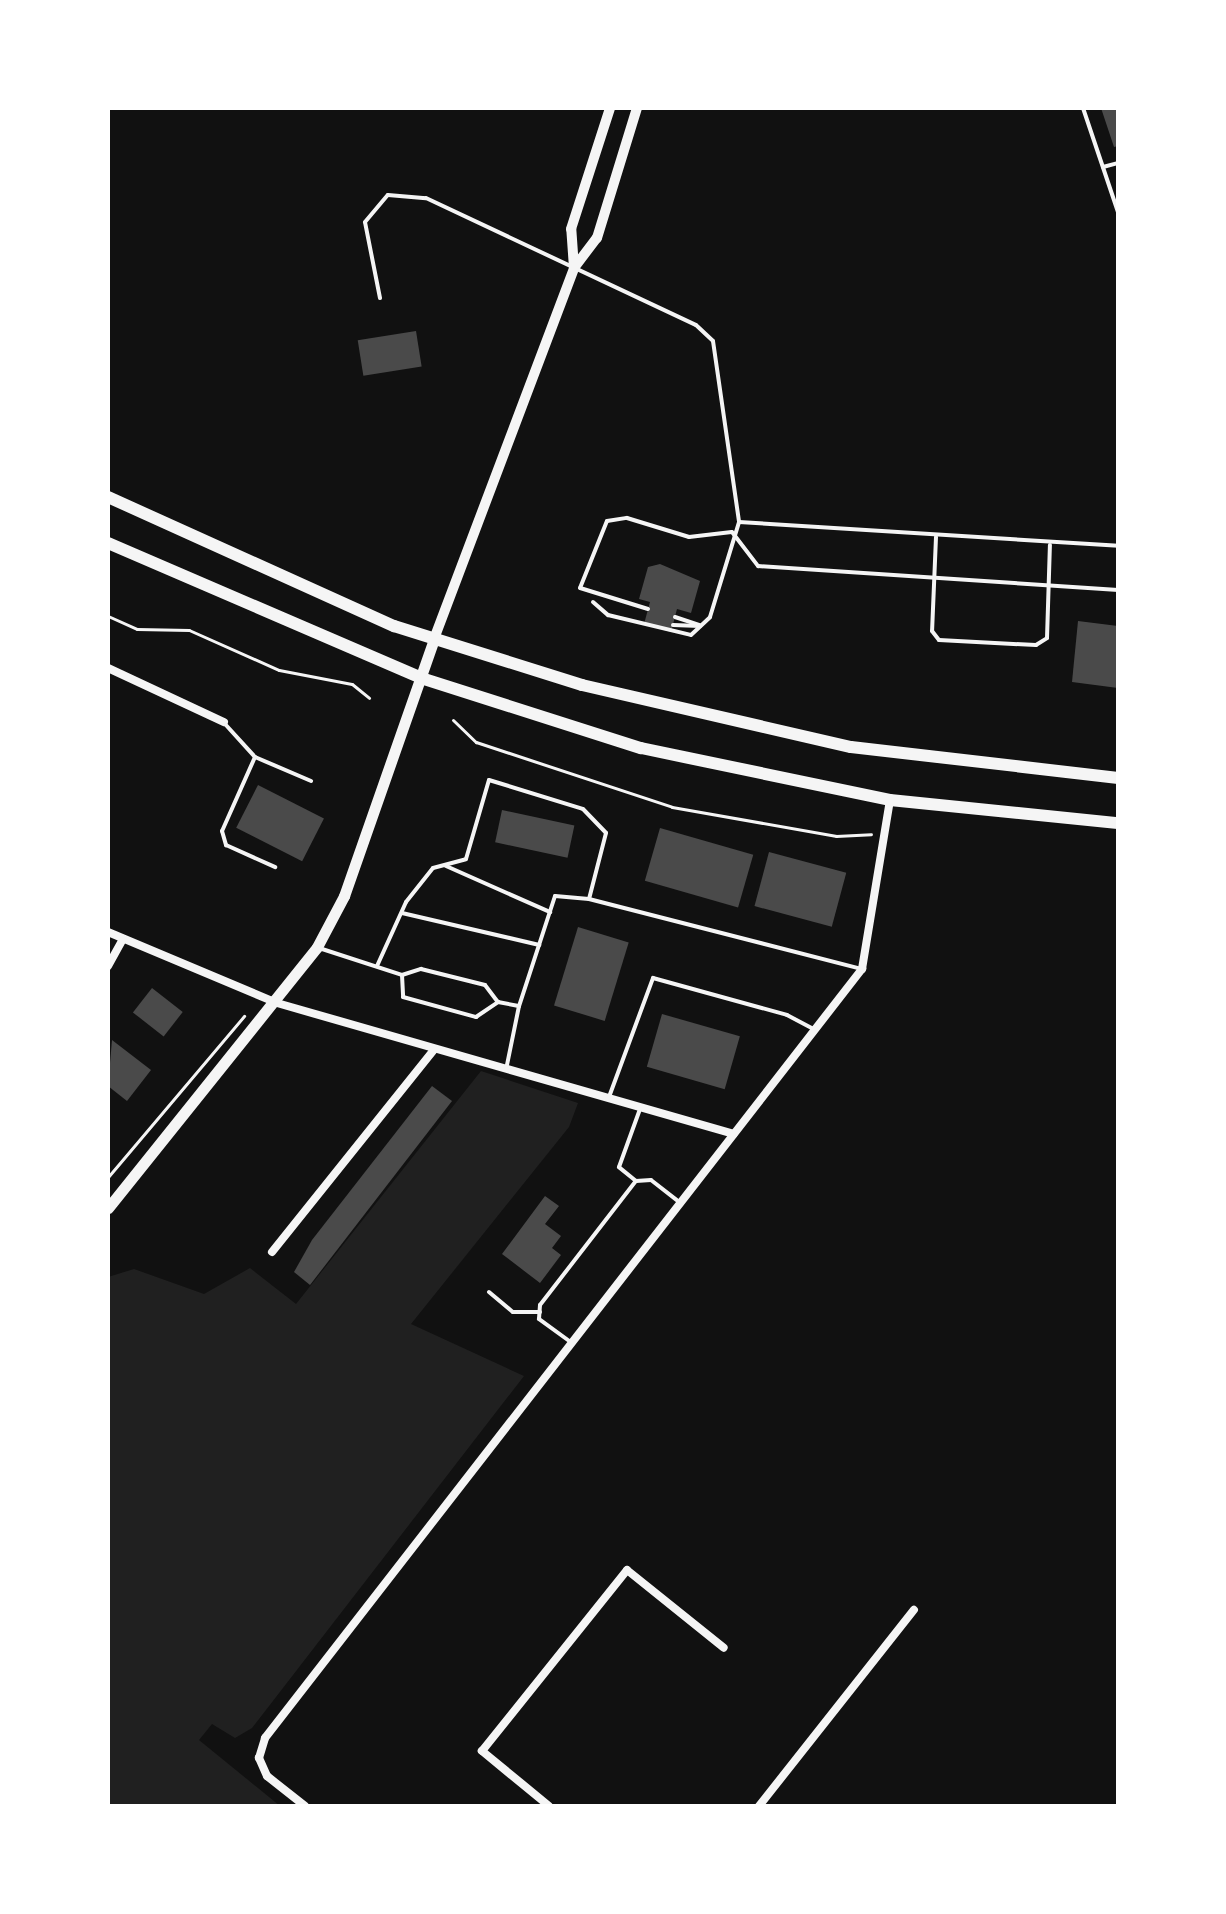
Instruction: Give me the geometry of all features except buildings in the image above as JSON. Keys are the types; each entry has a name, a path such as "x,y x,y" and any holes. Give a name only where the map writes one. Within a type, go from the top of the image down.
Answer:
{"main road":[{"path":"108,497 434,639 656,704 851,747 1118,778"},
{"path":"108,543 421,678 641,748 890,800 1118,823"},
{"path":"108,1208 277,1003 317,947 344,896 434,639"}],"street":[{"path":"574,268 571,229 610,108"},
{"path":"434,639 574,268 597,238 637,108"},
{"path":"108,668 224,722"},
{"path":"305,1806 267,1776 259,1758 265,1738 862,969 890,800"},
{"path":"108,932 277,1003 734,1134"},
{"path":"108,966 123,939"},
{"path":"272,1252 434,1050"},
{"path":"549,1806 482,1751 627,1570 724,1648"},
{"path":"759,1806 914,1610"}],"lane":[{"path":"1083,108 1118,212"},
{"path":"1103,167 1118,163"},
{"path":"380,298 365,222 388,195 406,192 696,325 713,341 739,522 732,532 702,625 680,636 608,615 593,602"},
{"path":"648,609 580,588 607,521 627,518 689,537 732,532"},
{"path":"739,522 1050,545 1118,546"},
{"path":"732,532 758,566 1118,590"},
{"path":"936,537 932,631 939,640 1036,645 1047,638 1050,545"},
{"path":"675,617 702,625"},
{"path":"673,625 702,625"},
{"path":"224,722 255,757 311,781"},
{"path":"255,757 222,831 226,845 275,867"},
{"path":"377,966 402,913 433,868 466,859 489,780 583,809 606,833 589,899"},
{"path":"444,865 550,912"},
{"path":"506,1071 519,1006 555,896 589,899 862,969"},
{"path":"402,913 539,945"},
{"path":"317,947 402,975 415,977 421,969 485,985 498,1002 519,1006"},
{"path":"402,975 403,997 417,1001 476,1017 498,1002"},
{"path":"608,1100 653,978 787,1015 815,1030"},
{"path":"640,1109 619,1167 636,1181 651,1180 681,1203"},
{"path":"572,1343 539,1319 540,1312 636,1181"},
{"path":"489,1292 513,1312 540,1312"}],"path":[{"path":"108,616 137,629 189,630 279,670 352,684 369,698"},
{"path":"453,720 476,742 672,807 836,836 886,830"},
{"path":"108,1177 234,1019 249,1014"}],"shaded area":[{"path":"481,1071 578,1103 569,1127 411,1324 524,1376 252,1728 235,1738 212,1724 199,1740 280,1806 108,1806 108,1277 134,1269 204,1294 250,1268 296,1304"}]}
